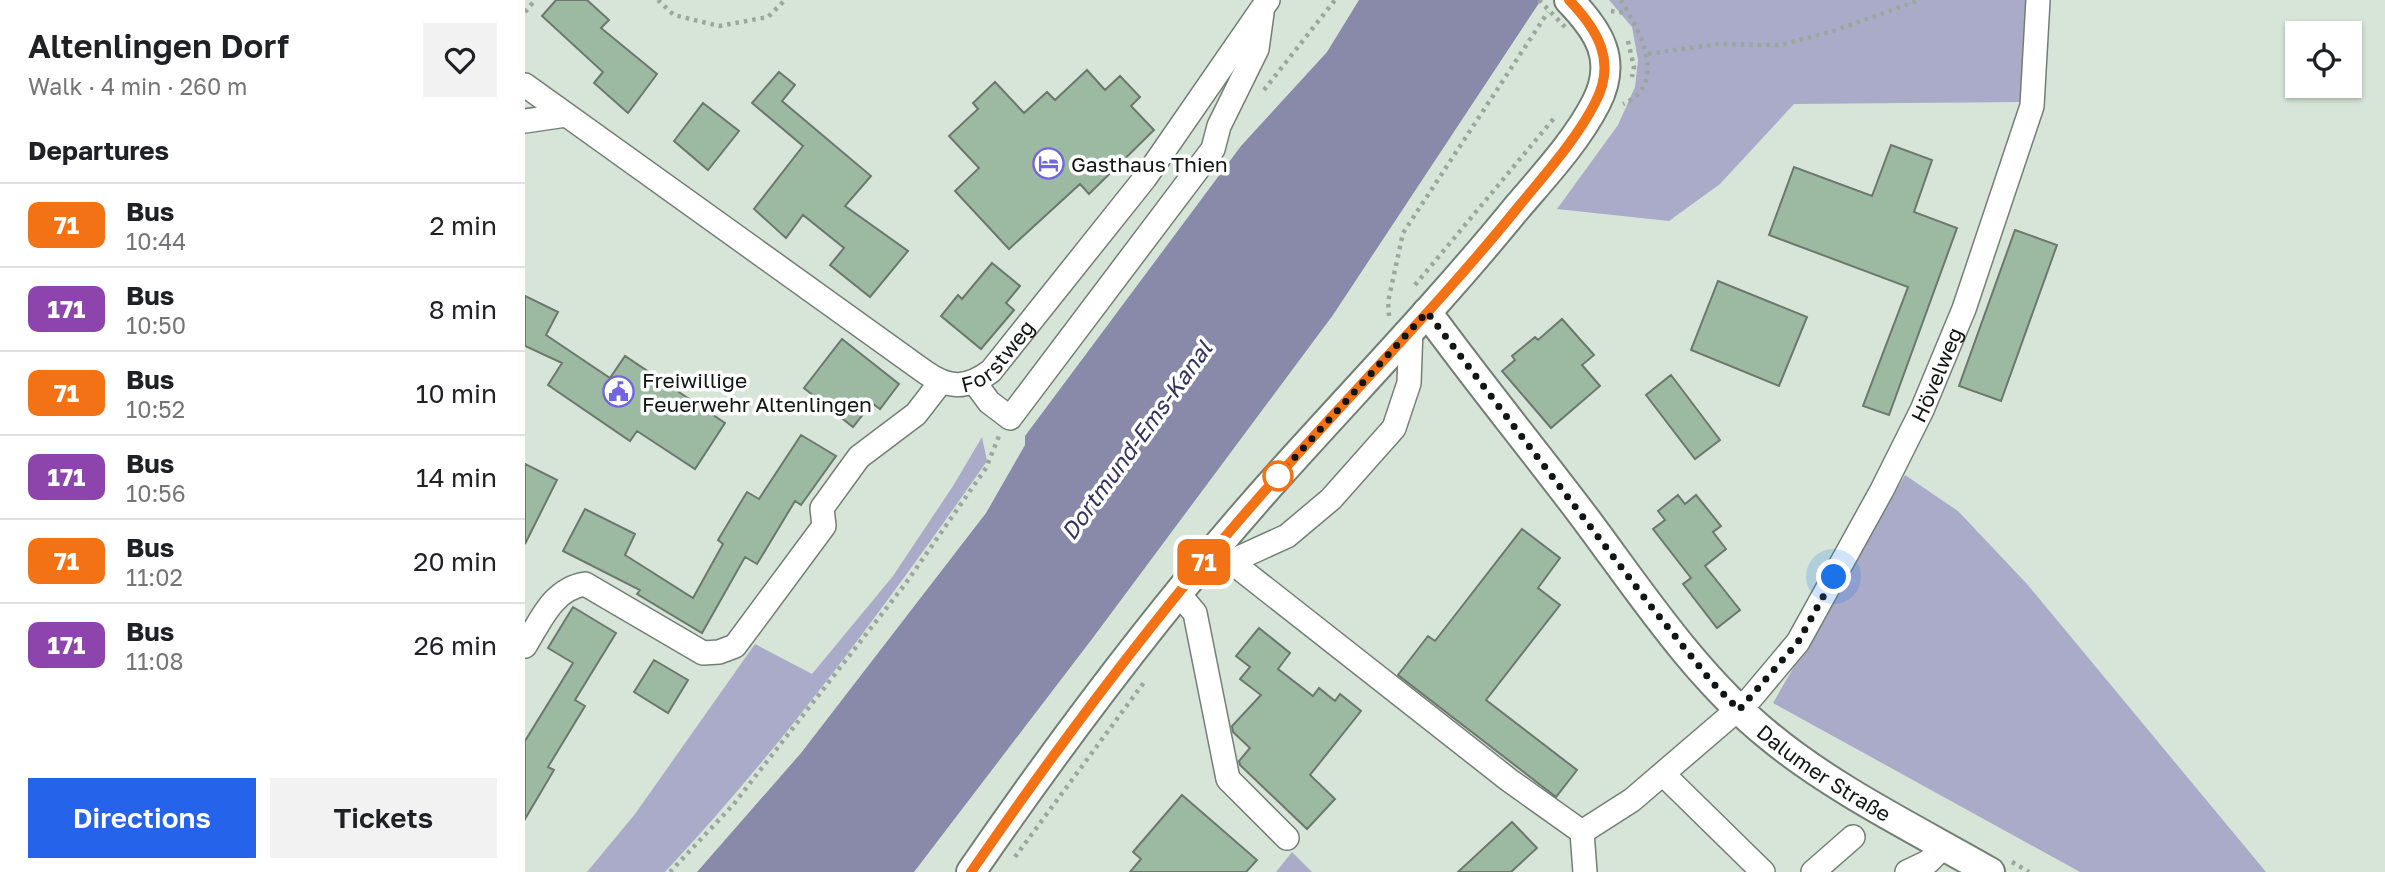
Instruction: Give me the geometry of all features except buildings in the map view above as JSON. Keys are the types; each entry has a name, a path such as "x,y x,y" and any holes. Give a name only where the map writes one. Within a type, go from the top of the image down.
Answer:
{"main road":[{"path":"971,872 1139,638 1178,593 1223,555 1392,351 1557,159 1596,103 1607,59 1599,39 1576,10"},
{"name":"Dalumer Straße","path":"1419,321 1739,710 1771,738 1830,778 1990,872"}],"street":[{"name":"Hövelweg","path":"1582,832 1632,800 1739,710 1798,642 1882,490 1922,410 1964,309 2032,106 2038,0"},
{"name":"Forstweg","path":"525,85 940,383 957,387 975,383 991,371 1145,177 1265,5"},
{"path":"975,383 989,402 1010,418 1213,149 1219,126 1257,49 1265,5"},
{"path":"525,121 565,115"},
{"path":"1223,555 1287,536 1331,499 1394,428 1409,383 1419,321"},
{"path":"525,646 556,597 570,587 585,584 703,653 719,652 735,646 824,526 822,508 859,457 916,414 940,383"},
{"path":"1223,555 1509,779 1582,832 1585,872"},
{"path":"1178,593 1195,613 1228,779 1287,838"},
{"path":"1663,774 1763,872"},
{"path":"1813,872 1853,837"},
{"path":"1907,872 1928,862 1944,846"}],"path":[{"path":"525,12 535,0"},
{"path":"658,0 674,15 719,26 768,17 785,0"},
{"path":"1257,97 1302,46 1335,0"},
{"path":"1539,0 1576,10 1628,13"},
{"path":"1621,0 1648,54 1648,75 1635,99 1621,105"},
{"path":"1648,54 1717,44 1781,45 1833,31 1920,0"},
{"path":"1392,351 1388,302 1403,233 1576,10"},
{"path":"670,872 733,805 906,583 986,468 994,444 1010,418"}],"shaded area":[{"path":"1609,0 2033,0 2024,102 1794,104 1720,184 1669,221 1557,209 1618,125 1635,87 1638,60 1632,27"},
{"path":"982,437 987,461 949,515 793,724 709,824 665,872 587,872 635,814 755,644 812,674 893,576"},
{"path":"1905,475 1958,511 2027,584 2266,872 2080,872 1773,703"},
{"path":"1292,852 1312,872 1276,872"}],"water":[{"name":"Dortmund-Ems-Kanal","path":"1359,0 1541,0 1333,315 1092,639 914,872 697,872 801,753 986,513 1025,445 1025,436 1241,146 1327,52"}],"bus line":[{"name":"71","path":"971,872 1139,638 1278,476 1497,232 1557,159 1596,103 1607,59 1591,24 1569,0"}],"place":[{"name":"Gasthaus Thien","path":"1048,164"},
{"name":"Freiwillige Feuerwehr Altenlingen","path":"619,392"}],"route":[{"path":"1278,476 1427,312 1650,605 1711,681 1739,710 1798,642 1834,577"}]}
